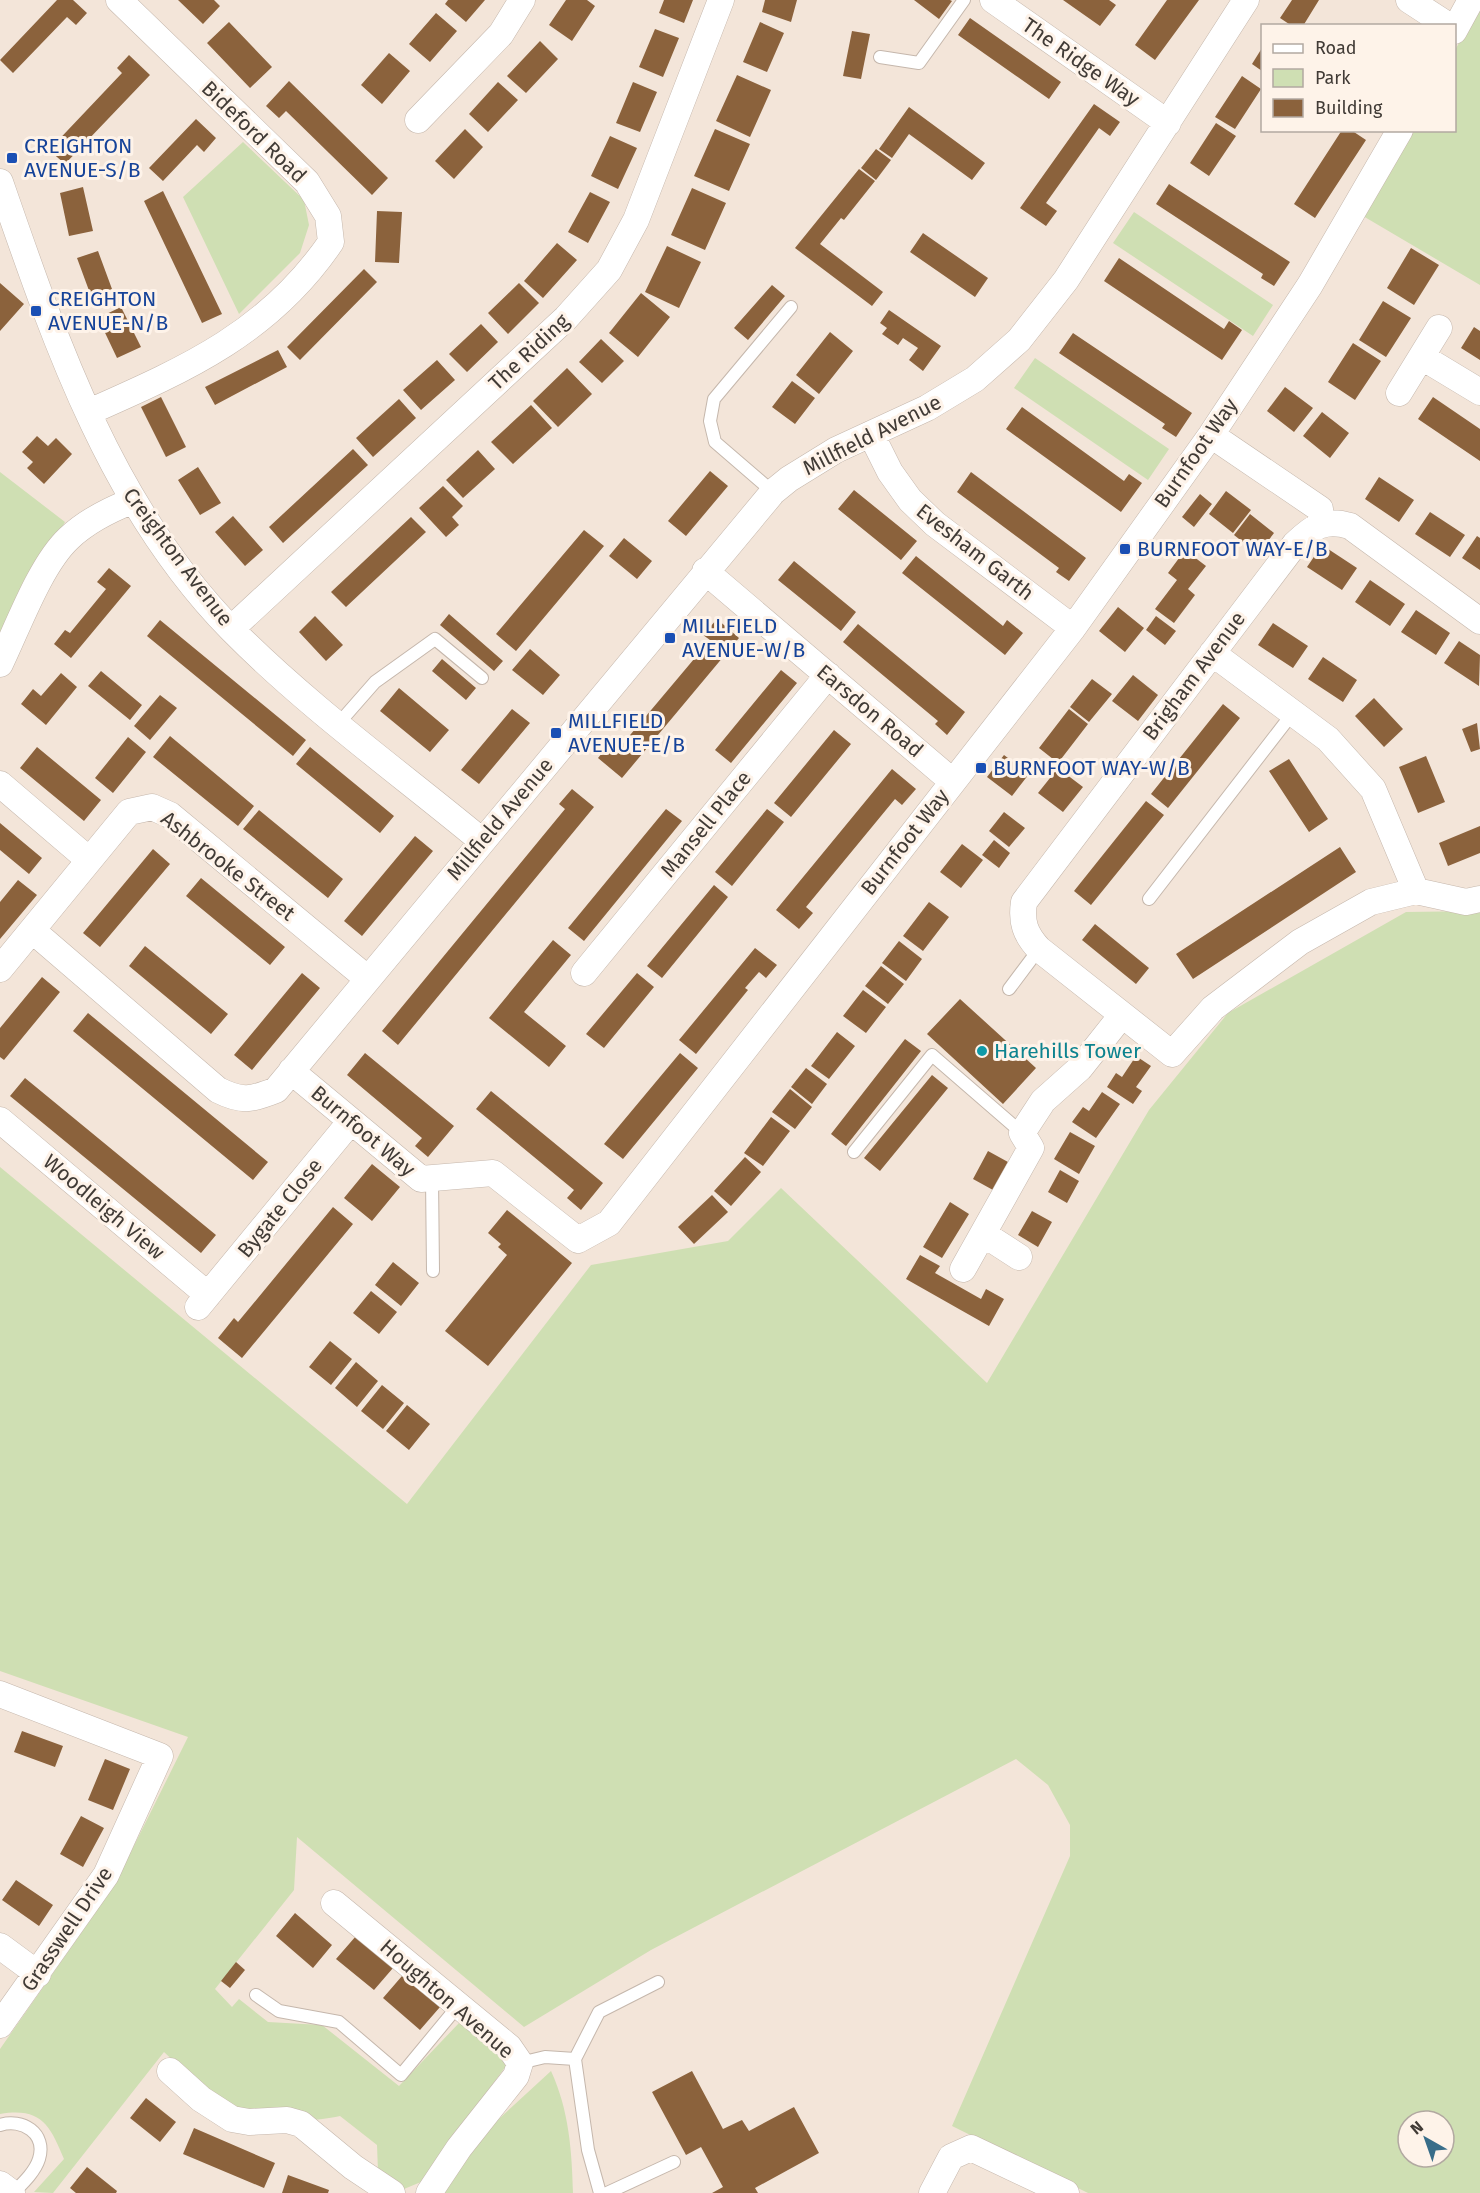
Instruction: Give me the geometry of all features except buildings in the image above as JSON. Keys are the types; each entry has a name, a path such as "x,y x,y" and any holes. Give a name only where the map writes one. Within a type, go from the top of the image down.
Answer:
{"street":[{"name":"Bideford Road","path":"89,412 206,357 253,327 313,269 331,242 328,216 307,182 118,0"},
{"path":"418,120 501,34 522,0"},
{"name":"The Riding","path":"231,629 566,318 609,270 636,220 722,0"},
{"name":"The Ridge Way","path":"993,0 1168,123"},
{"name":"Millfield Avenue","path":"33,931 218,1090 237,1099 256,1098 276,1090 705,571 773,492 789,479 836,450 927,408 975,379 1019,340 1066,280 1246,0"},
{"path":"1409,0 1445,24"},
{"path":"1456,24 1471,0"},
{"name":"Burnfoot Way","path":"291,1071 421,1179 493,1173 578,1240 609,1223 1073,628 1211,435 1310,285 1399,132"},
{"name":"Creighton Avenue","path":"0,182 50,324 132,501 183,570 231,629 339,723 482,841"},
{"path":"1399,393 1439,328"},
{"path":"1422,357 1480,392"},
{"name":"Evesham Garth","path":"871,434 890,472 910,500 936,524 1073,628"},
{"path":"1211,435 1320,509 1321,524 1335,521 1350,526 1480,621"},
{"path":"0,663 52,558 68,538 87,523 132,501"},
{"name":"Brigham Avenue","path":"1321,524 1295,544 1212,653 1024,902 1022,920 1028,937 1039,949 1172,1054 1213,1008 1300,942 1371,902 1416,891"},
{"name":"Earsdon Road","path":"705,571 952,781"},
{"path":"1212,653 1328,739 1373,789 1416,891 1466,902 1480,899"},
{"name":"Mansell Place","path":"584,973 828,675"},
{"path":"0,784 89,860"},
{"name":"Ashbrooke Street","path":"0,969 129,812 152,807 170,814 368,979"},
{"path":"963,1269 985,1235 1031,1148 1022,1132 1043,1101 1080,1068 1122,1015"},
{"name":"Woodleigh View","path":"0,1120 203,1301"},
{"name":"Bygate Close","path":"203,1301 351,1120"},
{"path":"985,1235 1019,1257"},
{"name":"Grasswell Drive","path":"0,1694 160,1755 106,1875 0,2025"},
{"name":"Houghton Avenue","path":"334,1903 509,2047 520,2064 516,2076 459,2148 429,2193"},
{"path":"0,1946 38,1974"},
{"path":"170,2071 201,2099 232,2119 249,2122 287,2120 301,2124 353,2167 392,2193"},
{"path":"932,2193 951,2157 971,2148 1066,2193"},
{"path":"0,2184 12,2193"}],"lane":[{"path":"880,57 919,63 964,0"},
{"path":"773,492 715,442 710,421 714,399 791,307"},
{"path":"339,723 375,682 435,639 482,678"},
{"path":"1149,899 1292,714"},
{"path":"1009,988 1039,949"},
{"path":"854,1152 932,1055 1022,1132"},
{"path":"432,1178 433,1271"},
{"path":"600,2193 588,2150 575,2059 599,2012 658,1982"},
{"path":"256,1995 279,2011 339,2022 401,2075 458,2006"},
{"path":"520,2064 545,2057 575,2059"},
{"path":"0,2125 10,2122 27,2126 36,2134 40,2146 37,2165 12,2193"},
{"path":"607,2193 674,2162"}],"green space":[{"path":"1480,6 1480,285 1363,216 1409,132 1456,132 1456,48"},
{"path":"243,142 304,200 309,225 300,253 239,314 183,197"},
{"path":"1134,212 1273,305 1253,336 1113,243"},
{"path":"1035,358 1169,449 1148,480 1014,388"},
{"path":"0,472 65,522 0,641"},
{"path":"1480,911 1480,2193 1088,2193 952,2126 1070,1856 1070,1825 1048,1785 1016,1759 651,1950 524,2027 297,1837 294,1890 215,1989 232,2007 239,1999 268,2022 322,2025 399,2086 459,2023 502,2053 506,2066 421,2182 404,2189 378,2171 377,2145 340,2116 311,2120 278,2120 231,2109 204,2091 164,2052 53,2193 34,2192 64,2159 48,2128 35,2116 25,2113 0,2114 0,2049 114,1886 188,1737 0,1671 0,1167 407,1504 591,1265 728,1241 781,1188 987,1383 1149,1110 1228,1013 1406,912"},
{"path":"551,2071 566,2116 572,2162 573,2193 440,2193 477,2139"}],"place":[{"name":"CREIGHTON AVENUE-S/B","path":"12,158"},
{"name":"CREIGHTON AVENUE-N/B","path":"36,311"},
{"name":"BURNFOOT WAY-E/B","path":"1125,549"},
{"name":"MILLFIELD AVENUE-W/B","path":"670,638"},
{"name":"MILLFIELD AVENUE-E/B","path":"556,733"},
{"name":"BURNFOOT WAY-W/B","path":"981,768"},
{"name":"Harehills Tower","path":"982,1051"}]}
